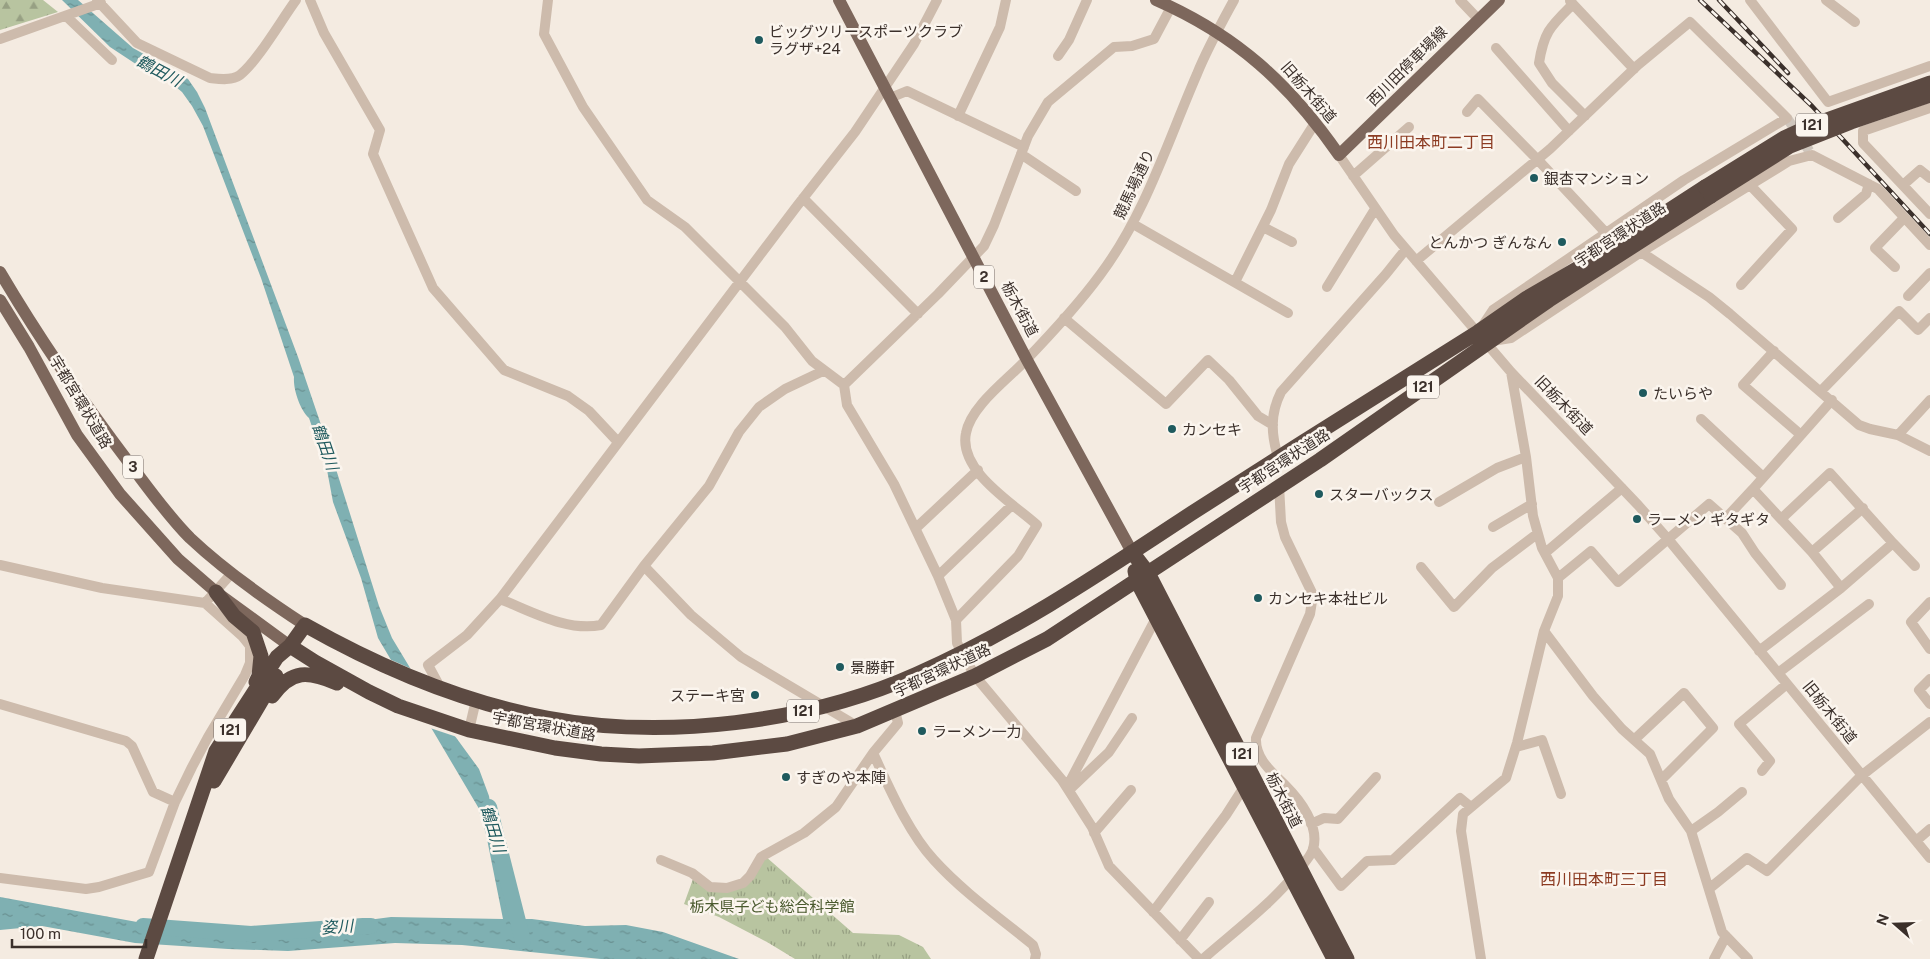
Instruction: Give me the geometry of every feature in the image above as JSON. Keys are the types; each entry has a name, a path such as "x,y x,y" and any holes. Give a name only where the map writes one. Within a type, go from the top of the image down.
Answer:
{"highway":[{"name":"宇都宮環状道路","path":"305,625 385,667 441,689 548,718 579,723 672,727 728,723 791,714 881,688 915,675 962,653 1038,611 1278,457 1482,337 1549,300 1770,146 1810,126 1930,83"},
{"name":"宇都宮環状道路","path":"1708,191 1790,146 1851,122 1930,95"},
{"name":"宇都宮環状道路","path":"290,646 369,692 413,712 464,728 555,748 600,754 639,756 713,753 765,748 796,742 857,726 895,711 975,676 1047,639 1351,438 1482,337"},
{"name":"栃木街道","path":"1132,552 1143,577 1296,873 1334,959"},
{"name":"栃木街道","path":"1143,577 1156,618 1244,787 1347,959"},
{"path":"211,598 253,632 261,656 259,676 245,707"},
{"name":"121","path":"146,959 216,751 277,657 290,646 305,625"},
{"name":"121","path":"191,825 223,764 241,737 283,664 290,646"},
{"path":"241,737 279,687 291,677 310,673 369,692"}],"main road":[{"name":"栃木街道","path":"839,0 1027,360 1132,552"},
{"name":"旧栃木街道","path":"1156,0 1217,32 1242,49 1267,70 1314,122 1339,155"},
{"name":"西川田停車場線","path":"1339,155 1499,0"},
{"name":"宇都宮環状道路","path":"0,272 47,350 101,426 189,537 232,574 305,625"},
{"name":"宇都宮環状道路","path":"0,300 29,347 78,436 120,494 211,598 290,646"}],"street":[{"path":"0,39 66,16 99,2 137,43 210,78 222,80 239,76 252,62 296,0"},
{"path":"310,0 324,32 380,130 374,154 433,288 504,370 568,396 589,411 618,442"},
{"path":"548,0 544,34 583,107 647,200 685,227 785,327 812,361 844,385 847,405 894,484 938,576 956,620 957,643 975,676 1068,789 1094,833 1109,866 1199,959"},
{"path":"441,689 428,665 467,635 500,599 803,198 887,93 937,0"},
{"path":"958,116 1000,27 1006,0"},
{"path":"1058,56 1069,40 1087,0"},
{"name":"競馬場通り","path":"956,620 1018,556 1037,525 1011,506 982,478 967,453 966,434 976,410 1027,360 1099,277 1133,224 1151,187 1197,72 1234,0"},
{"path":"1460,0 1478,19"},
{"path":"1750,0 1828,102 1930,66"},
{"path":"1826,0 1855,22"},
{"path":"1585,116 1552,82 1539,63 1542,45 1550,27 1571,2 1634,69"},
{"path":"844,385 918,314 984,246 1028,136 1048,102 1114,48 1132,46 1154,39 1171,7"},
{"path":"66,16 112,60"},
{"path":"1416,261 1538,160 1634,69 1690,22 1787,118 1684,180 1493,310 1482,337 1511,338 1641,252 1789,161 1812,154 1878,189 1930,245"},
{"path":"1496,48 1569,131"},
{"path":"887,93 907,91 958,116 1023,151 1076,191"},
{"path":"1467,112 1478,99 1606,233"},
{"path":"1930,108 1863,131 1863,143 1903,185 1925,203 1930,214"},
{"path":"1235,282 1263,227 1289,164 1314,122"},
{"path":"1353,176 1409,127"},
{"name":"旧栃木街道","path":"1339,155 1375,208 1416,261 1511,372 1668,539 1930,858"},
{"path":"1903,185 1920,170 1930,178"},
{"path":"1838,218 1866,194 1869,184"},
{"path":"1741,284 1792,229 1750,185"},
{"path":"803,198 918,314"},
{"path":"1327,287 1375,208"},
{"path":"1895,267 1875,248 1904,218"},
{"path":"1133,224 1288,313"},
{"path":"1263,227 1292,242"},
{"path":"1278,457 1273,437 1274,410 1286,385 1386,274 1406,248"},
{"path":"1641,252 1709,297 1859,425 1898,435 1928,448"},
{"path":"1908,296 1930,273"},
{"path":"1821,391 1899,311 1918,330 1930,318"},
{"path":"1064,318 1166,404 1208,360 1229,380 1258,416 1273,425"},
{"path":"1774,351 1743,385 1801,435"},
{"path":"500,599 569,625 590,627 601,625 644,566 709,486 739,432 759,407 785,389 823,371"},
{"path":"1481,959 1461,831 1463,814 1506,778 1516,747 1544,631 1558,596 1558,578 1537,534 1511,372"},
{"path":"1726,518 1832,400"},
{"path":"1898,435 1930,400"},
{"path":"1701,419 1763,477"},
{"path":"1439,502 1497,468 1526,457"},
{"path":"916,528 978,470"},
{"path":"1781,519 1830,473 1893,544 1916,566"},
{"path":"1279,486 1281,522 1285,537 1311,589 1313,603 1310,614 1256,738 1256,745 1258,754 1268,768 1299,799 1311,824 1313,848 1340,886 1367,861 1393,860 1460,798 1471,807"},
{"path":"1545,553 1622,488"},
{"path":"1753,489 1812,552 1841,588"},
{"path":"1493,527 1532,504"},
{"path":"1558,578 1591,551 1618,582 1709,504 1742,533 1755,553 1781,584"},
{"path":"938,576 1011,506"},
{"path":"1812,552 1863,508"},
{"path":"1421,567 1454,607 1492,568 1537,534"},
{"path":"1759,651 1841,588 1893,544"},
{"path":"0,565 102,588 211,598 250,646 250,663 246,675 208,737 176,802 149,872 86,889 0,878"},
{"path":"644,566 691,614 741,657 857,726"},
{"path":"211,598 232,574"},
{"path":"1930,602 1911,622 1930,648"},
{"path":"1778,672 1869,604"},
{"path":"1068,789 1156,618"},
{"path":"1544,631 1593,696 1622,728 1650,754 1669,799 1691,831 1722,932 1748,959"},
{"path":"1930,679 1919,690 1930,704"},
{"path":"1762,771 1770,761 1739,724 1787,684"},
{"path":"1635,739 1684,692 1713,728 1662,779"},
{"path":"464,728 476,700"},
{"path":"0,704 126,741 132,746 153,792 176,802"},
{"path":"661,860 692,873 710,886 727,888 743,883 750,876 761,857 804,833 836,807 873,753 898,723 895,711"},
{"path":"1068,789 1109,752 1132,718"},
{"path":"1710,888 1747,858 1767,871 1861,776 1930,722"},
{"path":"1516,747 1542,740 1561,794"},
{"path":"873,753 904,817 933,859 964,888 1033,945 1036,954 1034,959"},
{"path":"1311,824 1324,818 1338,819 1376,777"},
{"path":"1152,912 1226,815 1244,787"},
{"path":"1094,833 1131,790"},
{"path":"1691,831 1742,792"},
{"path":"1916,842 1930,829"},
{"path":"1203,959 1284,888 1313,848"},
{"path":"1180,940 1209,902"},
{"path":"1714,959 1726,936"}],"green space":[{"path":"0,0 43,0 58,12 0,30"},
{"name":"栃木県子ども総合科学館","path":"765,856 853,933 899,935 923,947 931,959 795,959 719,917 684,904 693,879 729,891"}],"water":[{"path":"62,0 78,0 133,48 188,79 205,108 298,357 379,606 392,638 433,706 479,769 489,796 503,885 509,908 515,919 532,919 585,926 626,925 663,932 739,959 601,959 462,945 395,943 288,951 228,949 135,943 42,926 0,930 0,897 137,922 185,933 240,936 297,935 338,931 368,920 391,917 503,919 486,834 478,807 378,638 361,578 333,502 327,470 309,418 298,399 294,377 261,278 203,126 182,92 170,82 151,74 110,47"}],"pier":[{"path":"387,658 414,670 435,704 460,738 427,727"}],"waterway":[{"name":"鶴田川","path":"489,807 523,941"},
{"name":"姿川","path":"143,926 251,934 371,926"}],"tunnel":[{"path":"1787,118 1812,155"}],"railway":[{"path":"1700,0 1812,106 1930,234"},
{"path":"1719,0 1788,73"}],"place":[{"name":"ビッグツリースポーツクラブ ラグザ+24","path":"759,40"},
{"name":"銀杏マンション","path":"1534,178"},
{"name":"とんかつ ぎんなん","path":"1562,242"},
{"name":"たいらや","path":"1643,393"},
{"name":"カンセキ","path":"1172,429"},
{"name":"スターバックス","path":"1319,494"},
{"name":"ラーメン ギタギタ","path":"1637,519"},
{"name":"カンセキ本社ビル","path":"1258,598"},
{"name":"景勝軒","path":"840,667"},
{"name":"ステーキ宮","path":"755,695"},
{"name":"ラーメン一力","path":"922,731"},
{"name":"すぎのや本陣","path":"786,777"}],"district":[{"name":"西川田本町二丁目","path":"1431,142"},
{"name":"西川田本町三丁目","path":"1604,879"}]}
